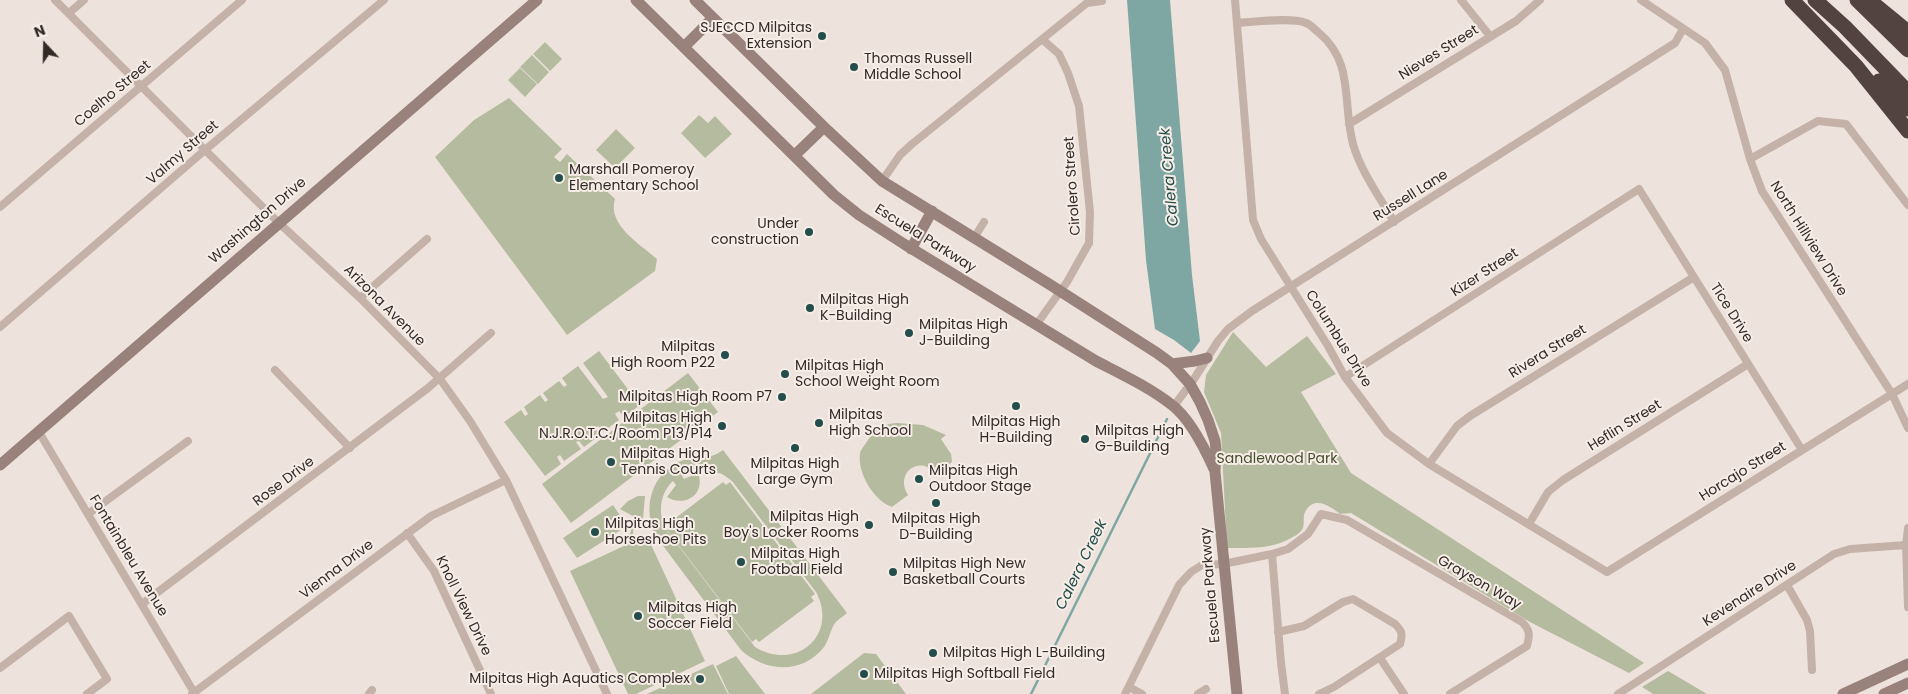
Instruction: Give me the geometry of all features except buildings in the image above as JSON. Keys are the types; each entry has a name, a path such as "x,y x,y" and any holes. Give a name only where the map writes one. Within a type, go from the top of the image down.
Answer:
{"highway":[{"path":"1794,0 1832,32 1908,110"},
{"path":"1794,0 1856,66 1908,131"},
{"path":"1815,0 1845,26 1908,92"},
{"path":"1857,0 1908,50"},
{"path":"1870,0 1908,32"}],"street":[{"name":"Arizona Avenue","path":"56,0 205,150 360,298 440,379 469,419 506,480 607,694"},
{"path":"69,13 84,0"},
{"name":"Coelho Street","path":"0,207 242,0"},
{"name":"Valmy Street","path":"0,327 205,150 384,0"},
{"name":"Washington Drive","path":"0,465 537,0"},
{"name":"Escuela Parkway","path":"636,0 834,195 859,215 911,249 1174,406 1191,428 1208,456 1215,472"},
{"name":"Escuela Parkway","path":"696,0 824,127 882,181 1060,290 1172,364 1190,384 1208,420 1215,441 1215,472 1236,694"},
{"name":"Columbus Drive","path":"1235,0 1253,220 1261,239 1328,346 1345,377 1387,433 1429,464 1607,572"},
{"path":"1461,0 1490,36"},
{"name":"Nieves Street","path":"1349,124 1516,21 1540,0"},
{"name":"North Hillview Drive","path":"1641,0 1705,42 1725,70 1750,158 1762,192 1892,394 1908,428"},
{"path":"882,181 900,155 912,144 1087,3 1102,2"},
{"path":"684,47 713,18"},
{"path":"1237,23 1276,20 1306,23 1334,47 1341,61 1349,124 1354,147 1394,222"},
{"name":"Russell Lane","path":"1174,406 1218,341 1228,329 1252,311 1675,43 1683,29"},
{"name":"Cirolero Street","path":"1036,324 1066,282 1089,243 1090,212 1079,106 1068,73 1058,54 1042,40"},
{"path":"1750,158 1818,121 1846,124 1908,205"},
{"path":"795,155 824,127"},
{"name":"Tice Drive","path":"1639,190 1802,450"},
{"name":"Kizer Street","path":"1345,377 1639,190"},
{"path":"911,249 932,211"},
{"path":"974,238 984,222"},
{"path":"360,298 427,239"},
{"name":"Rivera Street","path":"1429,464 1457,426 1470,416 1694,277"},
{"name":"Rose Drive","path":"142,604 440,379 491,333"},
{"path":"1172,364 1195,362 1207,358"},
{"name":"Heflin Street","path":"1529,524 1548,492 1563,480 1748,364"},
{"path":"275,370 350,448"},
{"name":"Horcajo Street","path":"1607,572 1908,384"},
{"name":"Fontainbleu Avenue","path":"39,432 194,693"},
{"path":"88,514 188,441"},
{"name":"Vienna Drive","path":"194,693 431,516 506,480"},
{"name":"Grayson Way","path":"1272,554 1288,549 1308,534 1321,514 1347,520 1527,626 1530,632 1527,646 1450,694"},
{"path":"1908,528 1906,545 1908,607"},
{"name":"Knoll View Drive","path":"407,533 434,571 491,694"},
{"name":"Kevenaire Drive","path":"1618,694 1834,554 1850,549 1906,545"},
{"path":"1142,694 1127,690 1184,577 1202,565 1223,564 1272,554 1285,694"},
{"path":"1787,585 1807,620 1810,631 1812,670"},
{"path":"1278,632 1295,630 1343,602 1353,599 1395,624 1402,633 1400,644 1319,694"},
{"path":"0,668 69,616 107,680 87,694"},
{"path":"1380,658 1404,694"},
{"path":"1843,694 1908,664"},
{"path":"1884,694 1908,683"},
{"path":"1198,694 1206,689"}],"green space":[{"path":"545,42 562,59 550,71 533,54"},
{"path":"532,55 549,72 538,84 520,67"},
{"path":"520,68 537,84 525,97 508,80"},
{"path":"509,98 562,149 554,157 560,162 567,154 615,199 614,208 620,225 634,240 657,259 655,271 567,335 435,157 474,120"},
{"path":"699,115 708,123 715,116 732,134 705,158 681,133"},
{"path":"616,129 635,148 615,168 596,150"},
{"name":"Sandlewood Park","path":"1233,332 1266,367 1307,336 1336,374 1301,392 1351,473 1644,663 1629,673 1530,622 1351,513 1340,514 1327,505 1317,503 1309,507 1304,514 1302,529 1298,534 1285,541 1264,547 1227,548 1221,433 1204,392 1206,375"},
{"path":"599,351 640,405 624,417 619,411 615,414 619,420 603,432 598,426 595,428 600,435 584,447 579,441 576,442 581,449 564,461 560,455 557,457 561,464 545,476 504,422 521,410 525,416 528,414 524,407 540,395 545,402 548,400 543,393 559,381 564,387 567,385 562,378 578,366 603,399 608,397 583,363"},
{"name":"Milpitas High Tennis Courts","path":"688,373 718,412 571,523 542,484"},
{"path":"897,423 923,425 946,435 941,439 951,454 952,462 936,474 930,468 923,466 916,466 911,469 906,473 904,480 908,495 892,507 879,499 868,485 861,469 860,453 875,431 883,426"},
{"path":"723,450 847,613 835,623 824,647 805,662 794,666 772,666 761,663 741,650 655,535 649,511 650,499 659,478 667,469 678,463 690,458 710,456","holes":["702,468 722,474 732,481 816,592 822,608 822,622 818,635 810,645 798,652 785,655 770,654 755,647 665,528 661,516 661,503 665,491 673,481 676,485 667,497 681,501 687,500 696,493 700,481 698,473 684,479 681,474"]},
{"name":"Milpitas High Football Field","path":"723,482 726,485 730,482 815,594 811,597 814,601 759,642 756,639 752,642 667,530 671,527 669,523"},
{"path":"638,496 645,496 643,519 645,523 641,525 640,520 620,509 628,501"},
{"name":"Milpitas High Horseshoe Pits","path":"613,505 627,526 577,558 563,538"},
{"name":"Milpitas High Soccer Field","path":"631,527 634,527 635,541 647,536 705,661 636,694 628,694 570,571 626,545"},
{"name":"Milpitas High Softball Field","path":"864,653 876,654 906,694 811,694"},
{"path":"736,656 765,694 729,694 716,666"},
{"name":"Milpitas High Aquatics Complex","path":"713,664 728,694 647,694"},
{"path":"1668,671 1707,694 1653,694 1642,687"}],"water":[{"path":"1127,0 1170,0 1192,275 1200,341 1191,353 1155,329 1146,260"}],"waterway":[{"name":"Calera Creek","path":"1031,694 1167,419"}],"place":[{"name":"SJECCD Milpitas Extension","path":"822,36"},
{"name":"Thomas Russell Middle School","path":"854,67"},
{"name":"Marshall Pomeroy Elementary School","path":"559,178"},
{"name":"Under construction","path":"809,232"},
{"name":"Milpitas High K-Building","path":"810,308"},
{"name":"Milpitas High J-Building","path":"909,333"},
{"name":"Milpitas High Room P22","path":"725,355"},
{"name":"Milpitas High School Weight Room","path":"785,374"},
{"name":"Milpitas High Room P7","path":"782,397"},
{"name":"Milpitas High H-Building","path":"1016,406"},
{"name":"Milpitas High School","path":"819,423"},
{"name":"Milpitas High N.J.R.O.T.C./Room P13/P14","path":"722,426"},
{"name":"Milpitas High G-Building","path":"1085,439"},
{"name":"Milpitas High Large Gym","path":"795,448"},
{"name":"Milpitas High Tennis Courts","path":"611,462"},
{"name":"Milpitas High Outdoor Stage","path":"919,479"},
{"name":"Milpitas High D-Building","path":"936,503"},
{"name":"Milpitas High Boy's Locker Rooms","path":"869,525"},
{"name":"Milpitas High Horseshoe Pits","path":"595,532"},
{"name":"Milpitas High Football Field","path":"741,562"},
{"name":"Milpitas High New Basketball Courts","path":"893,572"},
{"name":"Milpitas High Soccer Field","path":"638,616"},
{"name":"Milpitas High L-Building","path":"933,653"},
{"name":"Milpitas High Softball Field","path":"864,674"},
{"name":"Milpitas High Aquatics Complex","path":"700,679"}]}
